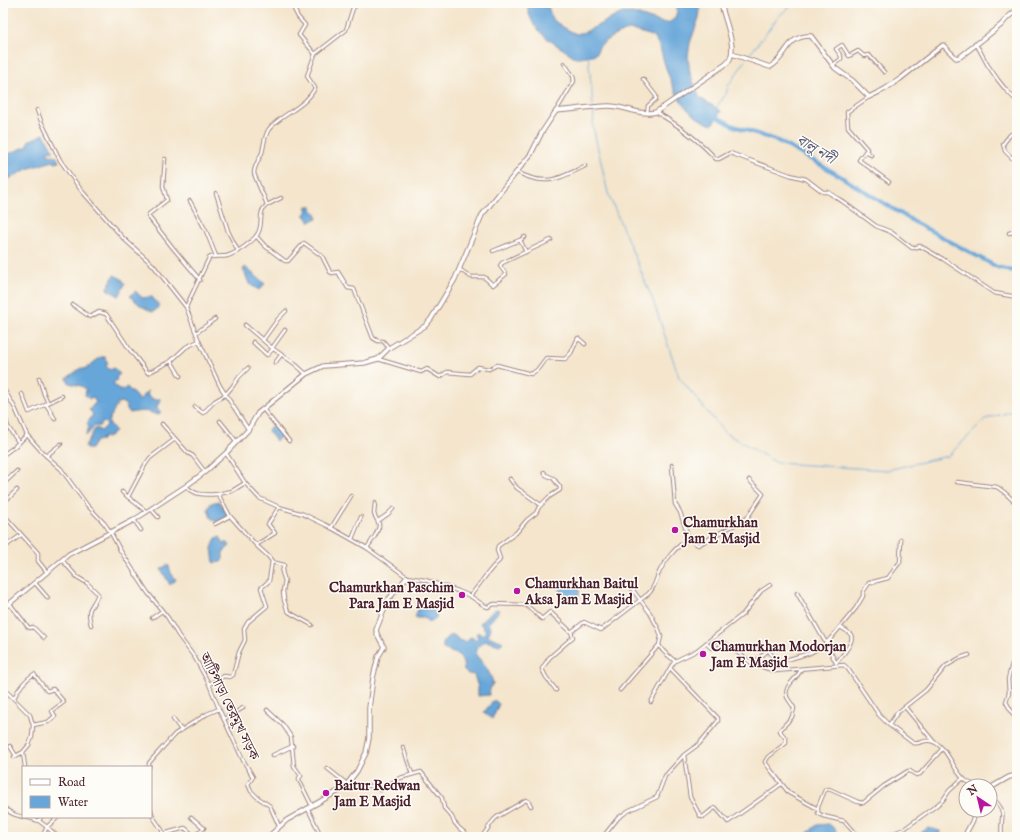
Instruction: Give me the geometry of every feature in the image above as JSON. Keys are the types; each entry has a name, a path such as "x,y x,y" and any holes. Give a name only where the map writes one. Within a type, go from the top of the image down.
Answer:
{"main road":[{"path":"3,609 74,551 111,533 149,511 205,472 248,430 258,413 306,374 322,366 364,364 378,359 389,348 418,331 431,319 455,279 482,214 531,154 542,132 556,111 608,106 648,113 656,112 728,63 732,54 730,38 722,7 724,3"},
{"path":"732,54 770,67 777,61 792,42 800,37 809,36 834,66 853,80 869,97 885,89 904,76 943,45 958,58 1001,25 1017,10"},
{"path":"268,837 287,820 344,788 366,753 369,738 369,708 373,678 377,661 384,647 376,630 388,600 407,577"},
{"path":"998,783 1009,777 1017,775"},
{"path":"964,837 974,818"}],"street":[{"path":"291,3 298,17 305,26 298,35 315,54"},
{"path":"268,205 254,172 263,150 267,132 313,92 315,86 307,76 315,54 346,30 353,8 360,3"},
{"path":"975,44 998,80 1017,101"},
{"path":"834,66 841,57 836,49 842,45 849,56 858,51 864,56 868,54 884,72"},
{"path":"556,111 574,81 573,76 564,63"},
{"path":"643,79 656,96 656,99 648,106 648,113"},
{"path":"869,97 847,112 847,115 848,128 867,150 866,151 871,155"},
{"path":"37,110 43,126 60,160 81,190 123,238 153,264 186,307 199,341 225,395 248,430"},
{"path":"656,112 705,146 716,160 730,153 790,175 806,179 823,192 828,192 842,201 876,226 891,232 912,248 920,246 943,259 994,293 1017,297"},
{"path":"1017,130 1010,135 1003,144 1005,151 1017,162"},
{"path":"866,151 859,160 889,182"},
{"path":"165,159 163,186 167,200 148,214 148,216 200,280"},
{"path":"517,172 548,181 569,174 585,166"},
{"path":"1017,189 1015,192 1017,197"},
{"path":"216,193 228,231 238,251"},
{"path":"186,307 200,280 208,260 211,257 226,256 238,251 256,236 260,230 262,208 281,198"},
{"path":"190,201 206,230 216,256"},
{"path":"1009,233 1017,231"},
{"path":"256,236 265,246 285,261 288,261 304,243 322,256 331,273 338,272 348,288 354,289 373,338 378,341 383,341 389,348"},
{"path":"493,251 525,237"},
{"path":"520,240 526,252"},
{"path":"459,269 471,278 484,277 493,285 506,274 500,266 501,264 551,240"},
{"path":"73,305 90,317 99,312 106,314 130,350 148,373 171,361 186,347 199,341"},
{"path":"263,340 278,319 286,311"},
{"path":"196,333 216,320"},
{"path":"245,325 272,348 296,364 306,374"},
{"path":"254,342 267,354 285,330"},
{"path":"378,359 422,372 427,369 440,377 447,372 470,374 478,367 489,369 497,365 531,374 537,370 546,358 565,359 571,353 578,338 585,344"},
{"path":"275,363 281,354"},
{"path":"171,361 180,376"},
{"path":"195,407 203,413 215,401 225,395 232,388 239,377 248,368"},
{"path":"39,378 47,404 55,419"},
{"name":"আটিপাড়া তেরমুখ সড়ক","path":"3,388 15,408 27,435 46,456 62,469 87,505 104,523 148,593 168,618 178,635 196,658 243,760 253,777 248,784 251,791 257,798 270,806 279,826"},
{"path":"22,394 29,412 62,396"},
{"path":"263,409 289,441"},
{"path":"5,416 8,427 19,443"},
{"path":"220,421 236,441"},
{"path":"162,424 193,456 205,472"},
{"path":"3,453 14,448 27,435"},
{"path":"128,497 150,458 175,439"},
{"path":"46,456 61,444"},
{"path":"226,453 245,483 259,498 279,507 303,514 352,539 407,577 425,580 458,591 470,596 487,607 494,604 526,605 542,619 550,612 571,632 573,637 549,658 542,669 556,690"},
{"path":"672,466 675,504 680,512 688,539 698,545 747,518 763,494 750,480"},
{"path":"3,484 17,471"},
{"path":"470,596 493,566 499,562 500,559 497,550 498,546 516,533 536,513 541,505 561,489 553,478 546,475 544,472"},
{"path":"510,479 517,488 541,505"},
{"path":"957,482 997,487 1017,504"},
{"path":"186,486 193,492 207,495 232,491 245,483"},
{"path":"3,503 17,490"},
{"path":"122,492 158,517"},
{"path":"218,494 230,516 256,545 272,561 284,565 282,572 285,581 283,595 289,612 312,625"},
{"path":"331,528 351,496"},
{"path":"367,548 378,530 378,520 374,514 375,503"},
{"path":"256,545 275,532 268,524 279,507"},
{"path":"378,520 393,509"},
{"path":"3,514 38,553 38,561 48,573"},
{"path":"215,524 230,516"},
{"path":"352,539 361,517"},
{"path":"134,520 141,530"},
{"path":"3,548 21,535"},
{"path":"571,632 584,622 601,630 652,591 660,570 675,549 688,539"},
{"path":"3,540 8,545"},
{"path":"753,664 767,651 769,651 776,661 779,662 810,653 826,643 856,608 863,596 862,592 869,584 888,578 900,562 901,540"},
{"path":"62,560 77,577 87,583 98,594 89,609 88,614 92,625"},
{"path":"209,684 224,676 230,677 233,675 239,652 245,640 244,629 248,622 267,606 261,588 269,581 272,561"},
{"path":"35,583 48,598"},
{"path":"651,702 675,661 696,651 743,614 761,591 770,586"},
{"path":"620,690 659,645 661,636 650,613 632,589"},
{"path":"797,593 826,643 835,664"},
{"path":"10,604 28,627 33,627 44,638"},
{"path":"152,618 162,611"},
{"path":"835,664 848,647 852,637 840,627"},
{"path":"706,643 711,648 723,642 753,664 775,671 835,664 844,665 879,716 889,725 913,743 917,744 926,740 934,742"},
{"path":"659,645 666,654 675,661"},
{"path":"889,725 897,713 929,687 946,666 969,655"},
{"path":"1017,656 1012,664 1008,679 1009,693 1006,702 1017,721"},
{"path":"603,837 618,818 628,811 657,797 665,776 684,755 699,744 718,720 670,668"},
{"path":"801,669 800,673 789,686 787,692 788,699 794,708 792,717 781,729 786,739 786,743 768,757 766,762 781,784 791,795 818,809"},
{"path":"14,698 20,686 34,674 47,691 53,689 64,702 52,711 55,716 51,720 33,726"},
{"path":"3,688 6,693 14,698 30,714 33,726 31,742 23,752 15,756 10,746"},
{"path":"905,707 934,742 942,749 963,778"},
{"path":"224,719 243,708"},
{"path":"149,766 149,763 175,734 207,714 219,709"},
{"path":"267,710 283,725 291,737 294,767 300,776 299,780 321,836"},
{"path":"173,719 181,730"},
{"path":"273,755 293,746"},
{"path":"403,747 412,774"},
{"path":"858,837 844,821 823,816 818,813 823,792 827,789 863,803 884,786 908,771 916,775 920,774 942,749"},
{"path":"23,752 24,766"},
{"path":"684,755 690,797 700,816 708,814 712,809 716,808 728,822 781,784"},
{"path":"327,768 347,785 371,786 380,790 400,778 421,772 424,773 442,798 444,808 452,817 454,822 470,837"},
{"path":"884,837 890,836 910,825 943,800 949,791 958,783"},
{"path":"481,837 497,817 526,800 531,806"},
{"path":"998,803 1003,812 1002,837"},
{"path":"3,806 16,816 22,817"},
{"path":"152,814 162,830 163,836 185,828 194,836 204,828 191,817"},
{"path":"25,818 38,821 58,837"},
{"path":"42,837 47,827 57,818"}],"water":[{"path":"527,3 547,3 552,19 576,34 585,32 622,13 633,13 663,23 670,22 675,18 677,3 701,3 699,18 690,43 688,57 690,73 700,98 721,111 712,125 702,121 687,109 676,93 668,75 659,45 652,37 633,30 626,31 606,41 599,47 596,54 576,58 544,36 538,30 529,14"},
{"path":"44,134 53,150 53,152 48,150 48,155 57,157 59,162 55,163 53,161 27,169 9,179 5,170 3,156 28,146 29,140"},
{"path":"307,206 310,206 317,215 317,218 310,222 304,214 308,211"},
{"path":"245,267 265,284 259,290 249,284 243,270"},
{"path":"114,275 122,279 125,284 119,296 107,289"},
{"path":"135,291 143,298 151,296 159,305 157,309 153,312 141,306 130,296"},
{"path":"101,357 105,357 108,364 106,366 110,370 114,368 120,374 113,384 121,391 127,387 140,401 143,395 148,391 147,395 153,399 157,400 159,398 161,400 156,408 161,412 157,415 143,411 130,413 126,405 121,402 118,403 108,422 116,431 107,438 103,437 102,440 96,441 91,449 86,449 85,446 95,429 96,428 101,431 107,425 104,422 99,426 95,426 86,436 89,427 87,424 93,414 89,410 96,402 92,397 89,399 85,395 86,389 69,383 67,378 81,368 85,369"},
{"path":"273,425 282,436 276,441 268,431"},
{"path":"219,501 228,516 216,522 211,518 208,509 211,503"},
{"path":"219,537 223,543 228,543 230,546 223,552 223,559 221,562 214,563 212,548 216,538"},
{"path":"167,565 169,566 171,573 176,580 170,585 161,569"},
{"path":"573,582 578,589 578,598 572,600 562,597 560,589"},
{"path":"421,604 430,606 436,614 436,618 428,622 425,618 415,618"},
{"path":"498,609 499,611 488,624 491,629 488,635 503,642 500,645 486,641 478,648 476,655 484,664 493,683 489,695 478,696 478,687 474,675 468,674 464,671 463,663 459,655 443,649 443,644 445,639 451,635 454,635 459,640 466,642 471,637 476,640 478,637 476,634 478,632 482,635 486,631 480,623 494,610"},
{"path":"494,700 499,704 492,719 484,712"},
{"path":"829,824 836,830 835,837 803,837 817,825"},
{"path":"928,828 940,831 939,837 919,836"}],"waterway":[{"path":"747,58 779,16 794,3"},
{"path":"588,54 593,105"},
{"path":"715,109 726,94 728,86 745,61"},
{"path":"594,108 593,127 608,193 652,298 679,377 724,432 777,463 887,470 948,456 986,419 1017,410"},
{"name":"বালু নদী","path":"713,115 734,126 778,141 835,173 916,223 997,267 1017,272"}],"place":[{"name":"Chamurkhan Jam E Masjid","path":"675,530"},
{"name":"Chamurkhan Baitul Aksa Jam E Masjid","path":"517,591"},
{"name":"Chamurkhan Paschim Para Jam E Masjid","path":"462,595"},
{"name":"Chamurkhan Modorjan Jam E Masjid","path":"703,654"},
{"name":"Baitur Redwan Jam E Masjid","path":"326,793"}]}
